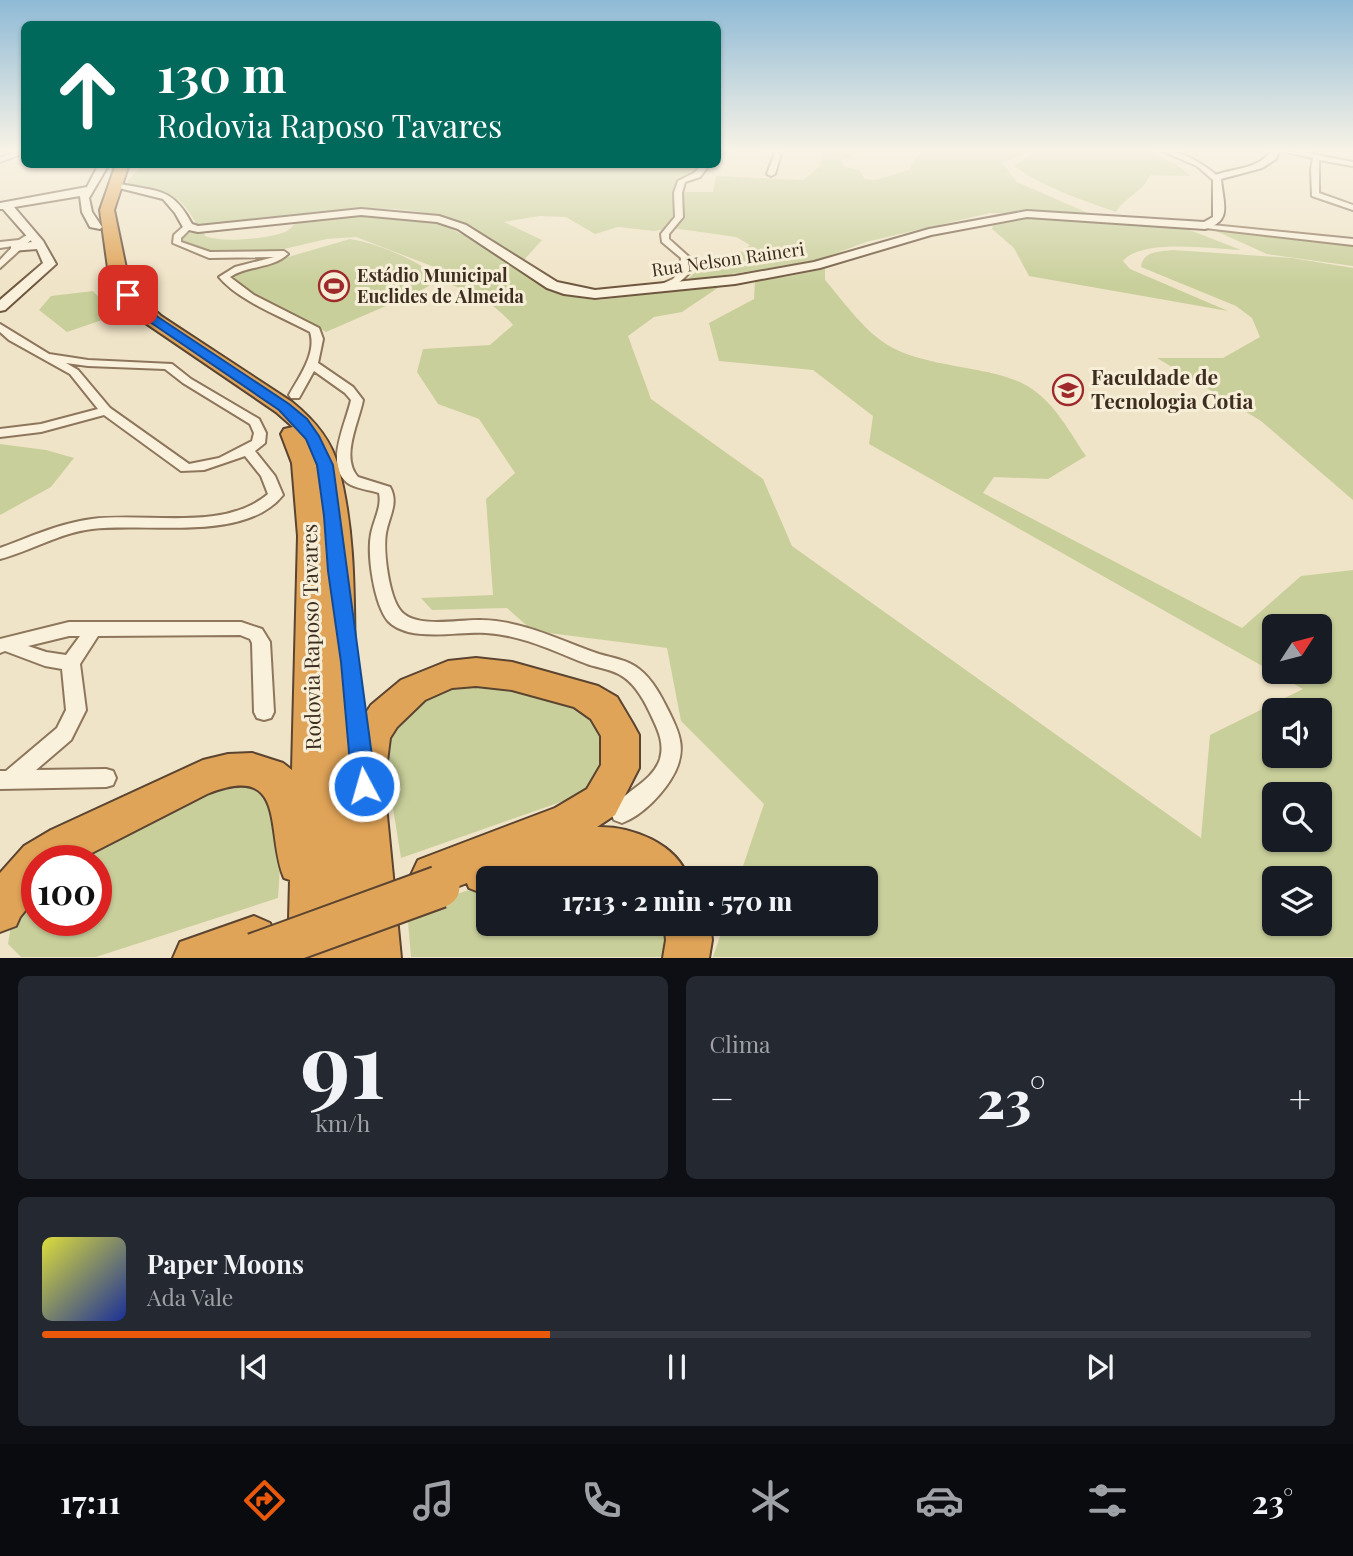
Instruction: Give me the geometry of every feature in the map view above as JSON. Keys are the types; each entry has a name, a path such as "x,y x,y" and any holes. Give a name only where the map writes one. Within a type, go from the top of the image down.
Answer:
{"highway":[{"name":"Rodovia Raposo Tavares","path":"101,195 96,228 106,279 121,307 137,323 275,416 292,432 305,463 312,558 311,957"},
{"name":"Rodovia Raposo Tavares","path":"108,195 107,210 117,268 128,295 154,320 284,407 302,422 314,439 325,465 333,516 337,571 337,689 351,957"},
{"path":"205,354 271,380 295,395 322,420 332,438 338,495 333,516"},
{"path":"337,571 351,662 378,957"},
{"path":"196,957 252,950 436,881 569,822 601,802 621,768 620,735 604,708 585,696 512,676 476,672 447,675 413,690 384,716 372,735 364,786"},
{"path":"62,845 186,785 223,771 251,770 271,775 284,789 294,825 303,887 313,912"},
{"path":"497,866 601,845 642,855 654,866"},
{"path":"436,881 476,871"},
{"path":"0,911 4,901 21,882"},
{"path":"686,957 687,936"}],"main road":[{"path":"0,307 50,264 50,256 26,243 3,206 75,195"},
{"path":"96,228 84,204 101,195"},
{"path":"144,195 167,197 177,206 188,227"},
{"path":"1205,226 1217,221 1219,216 1217,195"},
{"name":"Rua Nelson Raineri","path":"188,227 207,229 321,214 361,212 439,219 462,227 564,290 595,294 658,289 779,273 929,232 1010,216 1053,214 1205,226"}],"street":[{"path":"658,289 676,281 685,272 685,257 665,240 665,234 679,217 678,195"},
{"path":"1317,195 1353,208"},
{"path":"1205,226 1353,242"},
{"path":"188,227 177,237 177,243 209,255 284,254 224,276 226,281 239,289 314,330 318,339 312,364 295,395"},
{"path":"0,245 26,243"},
{"path":"0,265 26,243"},
{"path":"0,327 13,338 74,372 106,411 186,468 196,468 247,451 258,443 260,433 255,422 187,381 168,366 159,363 88,363 50,357"},
{"path":"312,364 349,390 357,400 356,413 343,447 347,475 355,482 385,490 388,496 377,541 385,594 393,616 405,624 436,627 485,626 529,636 630,671 653,698 668,730 672,748 666,767 650,791 622,813"},
{"path":"66,421 79,413 93,398"},
{"path":"0,433 41,428 106,411"},
{"path":"0,554 68,528 97,523 205,522 233,517 265,505 276,495 273,483 266,471 247,451"},
{"path":"3,646 69,629 241,628 256,634 261,642 264,712"},
{"path":"5,780 64,734 76,710 71,663 93,630"},
{"path":"3,646 45,659 71,663"},
{"path":"5,780 106,778"}],"green space":[{"path":"170,195 1046,195 1097,217 990,213 866,242 816,261 686,281 701,266 735,257 750,245 736,237 672,228 654,231 618,227 595,234 566,217 539,216 504,222 542,240 523,261 467,228 431,214 391,209 350,209 220,228 197,225 176,198"},
{"path":"1068,195 1133,195 1116,212"},
{"path":"375,214 431,222 468,238 557,291 599,300 790,276 825,269 825,280 856,317 883,342 909,355 1018,381 1041,396 1055,411 1086,456 1048,479 994,477 983,493 1242,628 1301,576 1353,570 1353,957 713,957 720,936 878,936 878,866 743,866 764,804 681,721 667,648 533,631 507,608 432,610 421,598 493,595 486,499 515,473 479,419 438,404 417,372 423,349 490,345 513,325 481,298 442,282 437,268 356,237 327,239 271,252 210,254 178,242 184,233 204,233 205,236 223,239 245,239 267,237 289,230 298,221","holes":["755,281 754,299 709,323 719,361 813,370 873,416 869,444 1262,666 1262,614 1332,614 1332,684 1294,684 1303,689 1285,698 1332,698 1332,768 1262,768 1262,709 1210,735 1201,838 792,546 763,479 651,399 628,336 654,317 682,312 722,285"]},
{"path":"1032,217 1187,229 1241,250 1161,247 1145,249 1123,261 1130,269 1228,311 1029,276 1014,248 992,229 993,224"},
{"path":"1209,228 1353,244 1353,266 1267,254"},
{"name":"Estádio Municipal Euclides de Almeida","path":"350,239 382,247 405,257 433,274 431,283 418,292 326,332 229,280 231,275 240,271"},
{"path":"1172,250 1292,258 1353,268 1353,500 1261,421 1157,358 1223,358 1260,337 1252,318 1236,306 1141,267 1148,255"},
{"path":"93,291 105,304 102,320 67,332 39,310 51,296"},
{"path":"0,444 46,450 74,458 51,487 0,515"},
{"path":"467,677 595,710 605,750 604,768 589,786 575,797 401,858 382,739 397,713"},
{"path":"220,778 263,783 282,838 278,898 96,957 21,957 8,944 13,913 21,901 21,936 112,936 112,845 86,845"},
{"path":"604,849 650,866 547,866"},
{"path":"476,888 476,936 674,936 670,957 411,957 407,910"}],"place":[{"name":"Estádio Municipal Euclides de Almeida","path":"334,286"},
{"name":"Faculdade de Tecnologia Cotia","path":"1068,390"}],"route":[{"path":"128,295 154,320 284,407 302,422 314,439 325,465 333,516 337,571 351,662 364,786"}]}
